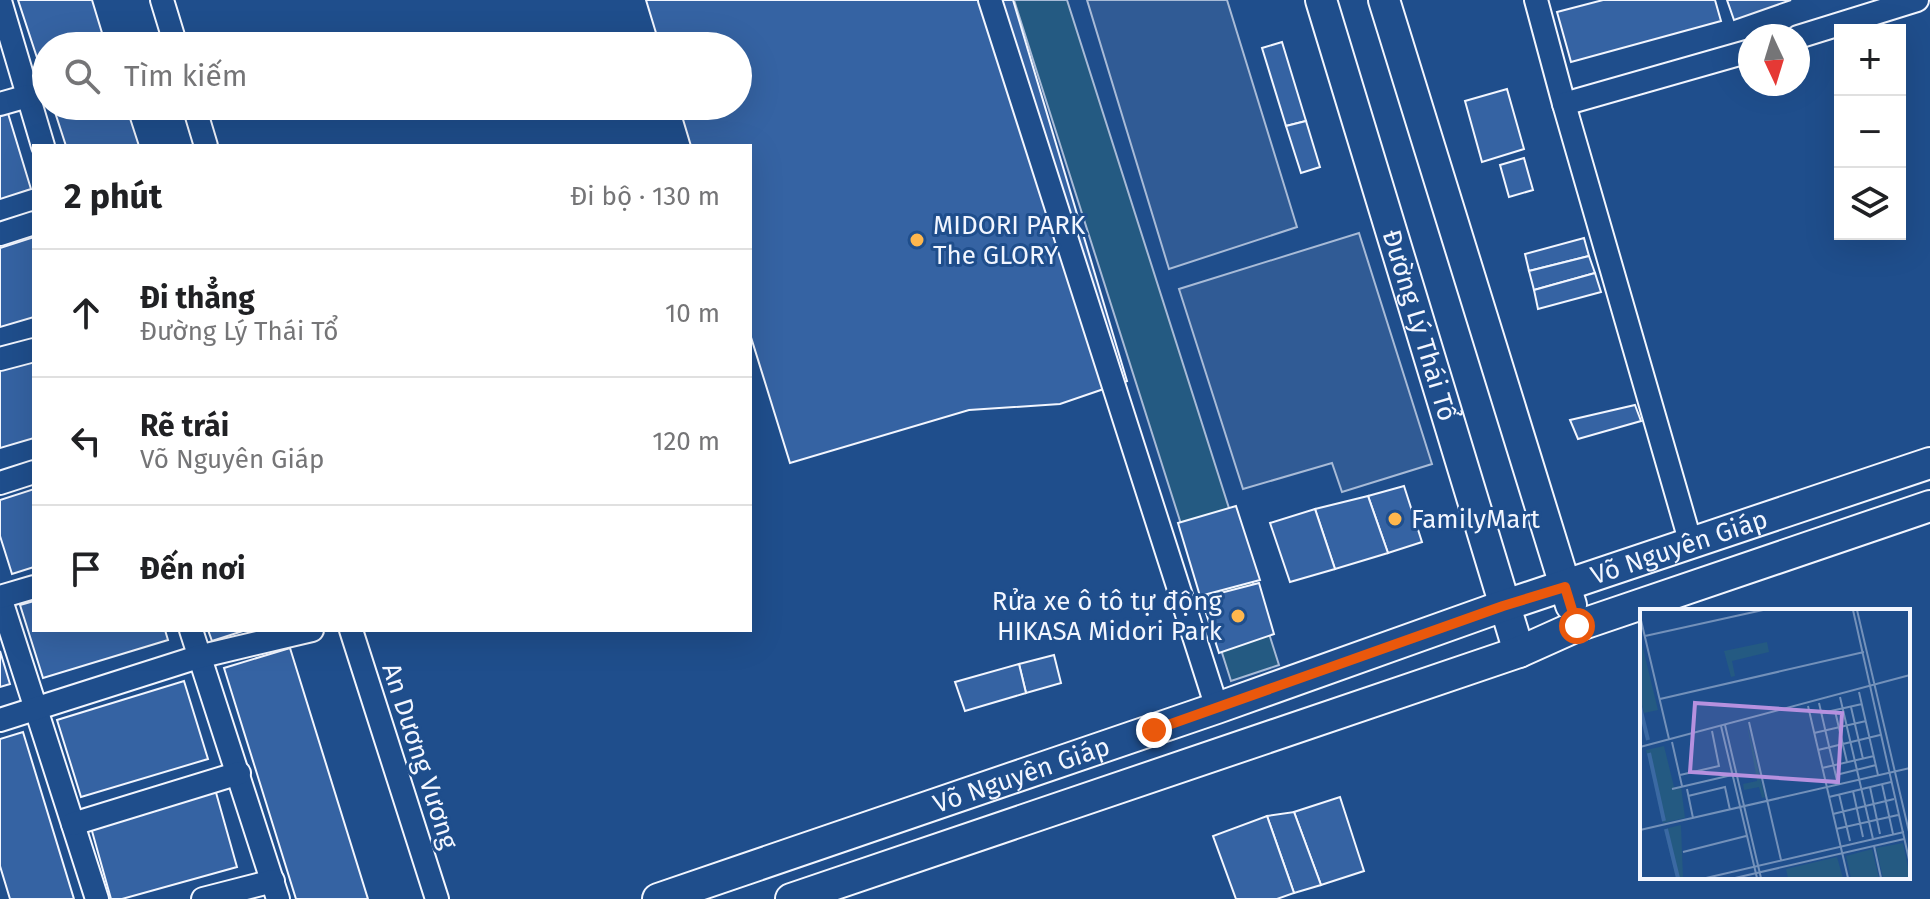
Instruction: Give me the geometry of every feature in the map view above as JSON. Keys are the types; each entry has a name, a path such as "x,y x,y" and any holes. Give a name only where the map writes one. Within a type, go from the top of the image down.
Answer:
{"main road":[{"name":"Đường Lý Thái Tổ","path":"1321,0 1519,652"},
{"path":"1384,0 1577,626"},
{"name":"Võ Nguyên Giáp","path":"658,899 1217,708 1503,606 1930,463"},
{"name":"Võ Nguyên Giáp","path":"791,899 1519,652 1577,626 1930,506"}],"street":[{"path":"162,0 172,32"},
{"path":"990,0 1217,708"},
{"path":"1536,0 1691,544"},
{"path":"1810,33 1917,0"},
{"path":"0,1 32,109"},
{"path":"1564,104 1738,54"},
{"path":"0,104 28,96"},
{"path":"35,120 42,144"},
{"path":"198,120 205,144"},
{"path":"0,234 32,224"},
{"path":"0,359 32,351"},
{"path":"0,483 32,473"},
{"path":"32,588 0,597 97,899"},
{"path":"192,632 275,890 203,899"},
{"path":"0,720 198,657 304,632"},
{"name":"An Dương Vương","path":"352,632 437,899"},
{"path":"73,824 239,773"}],"shaded area":[{"path":"1014,0 1067,0 1279,665 1231,681"},
{"path":"1087,0 1227,0 1297,227 1169,269"},
{"path":"1359,233 1432,464 1342,492 1332,463 1243,489 1179,289"}],"building":[{"path":"18,0 92,0 102,32 32,32 32,42"},
{"name":"MIDORI PARK The GLORY","path":"646,0 1013,0 1127,381 1060,404 969,410 790,463 752,340 752,144 690,144 683,120 752,120 752,32 656,32"},
{"path":"1603,0 1715,0 1721,21 1571,62 1557,12"},
{"path":"1727,0 1791,0 1734,20"},
{"path":"1282,42 1306,121 1286,126 1262,48"},
{"path":"1507,89 1524,149 1482,162 1465,101"},
{"path":"7,110 31,189 0,199 0,112"},
{"path":"58,120 131,120 138,144 65,144"},
{"path":"1306,121 1320,167 1301,173 1286,126"},
{"path":"1524,158 1533,190 1509,197 1500,165"},
{"path":"32,238 32,318 0,327 0,248"},
{"path":"1584,238 1589,256 1529,271 1525,254"},
{"path":"1589,256 1595,273 1534,290 1529,271"},
{"path":"1595,273 1601,292 1538,309 1534,290"},
{"path":"32,361 32,439 0,448 0,370"},
{"path":"1635,405 1641,421 1578,439 1570,420"},
{"name":"FamilyMart","path":"1404,486 1422,542 1388,553 1368,496"},
{"path":"32,490 32,568 12,574 0,536 0,500"},
{"path":"1368,496 1388,553 1335,569 1315,509"},
{"path":"1236,506 1260,580 1200,596 1178,523"},
{"path":"1315,509 1335,569 1290,582 1270,523"},
{"name":"Rửa xe ô tô tự động HIKASA Midori Park","path":"1259,583 1274,634 1219,653 1201,598"},
{"path":"32,602 32,632 166,632 168,640 43,678 20,605"},
{"path":"209,632 240,632 212,641"},
{"path":"290,648 368,899 296,899 224,668"},
{"path":"0,651 10,684 0,687"},
{"path":"1054,655 1061,683 1026,693 1019,664"},
{"path":"1019,664 1026,693 965,711 955,682"},
{"path":"184,681 208,759 81,797 57,720"},
{"path":"23,732 74,899 10,899 0,866 0,739"},
{"path":"215,789 237,867 122,899 111,899 90,824"},
{"path":"1340,797 1364,871 1321,885 1294,812"},
{"path":"1294,812 1321,885 1294,893 1267,816"},
{"path":"1267,816 1294,893 1277,899 1236,899 1213,836"}],"place":[{"name":"MIDORI PARK The GLORY","path":"917,240"},
{"name":"FamilyMart","path":"1395,519"},
{"name":"Rửa xe ô tô tự động HIKASA Midori Park","path":"1238,616"}],"route":[{"path":"1154,730 1503,606 1565,587 1577,626"}]}
